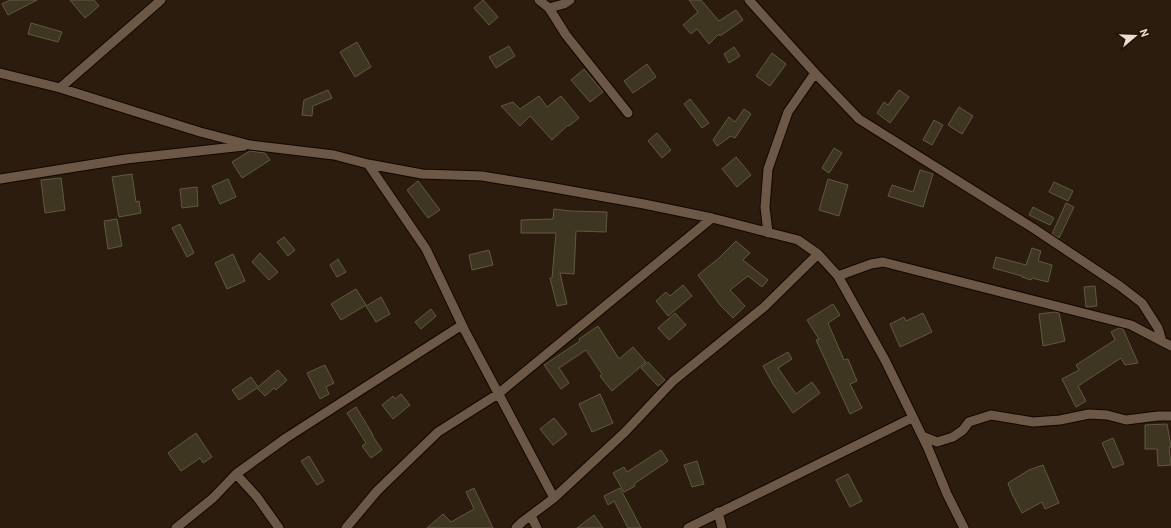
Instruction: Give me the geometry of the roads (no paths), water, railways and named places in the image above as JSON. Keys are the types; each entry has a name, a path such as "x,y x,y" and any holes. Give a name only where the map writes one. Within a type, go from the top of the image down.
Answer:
{"street":[{"path":"60,88 161,0"},
{"path":"539,0 550,8 566,35 628,113"},
{"path":"550,8 564,4 570,0"},
{"path":"749,0 859,119 1033,228 1120,286 1142,303 1158,328 1162,341"},
{"path":"0,73 60,88 177,125 250,146 334,155 368,164 422,174 482,176 644,204 712,218 798,240 818,254 838,276 874,338 922,436 947,494 964,528"},
{"path":"768,233 765,207 768,169 788,112 815,73"},
{"path":"0,179 126,159 250,146"},
{"path":"368,164 426,249 462,325 554,498"},
{"path":"346,528 377,491 438,432 498,394 712,218"},
{"path":"516,528 554,498 625,432 673,381 764,307 818,254"},
{"path":"838,276 872,264 883,262 1131,325 1171,346"},
{"path":"176,528 213,498 236,474 286,438 462,325"},
{"path":"922,436 937,442 952,437 963,430 969,422 991,415 1033,422 1060,420 1089,414 1107,415 1126,420 1171,416"},
{"path":"688,528 912,418"},
{"path":"236,474 257,497 279,528"},
{"path":"718,512 722,528"},
{"path":"531,516 537,528"}]}
